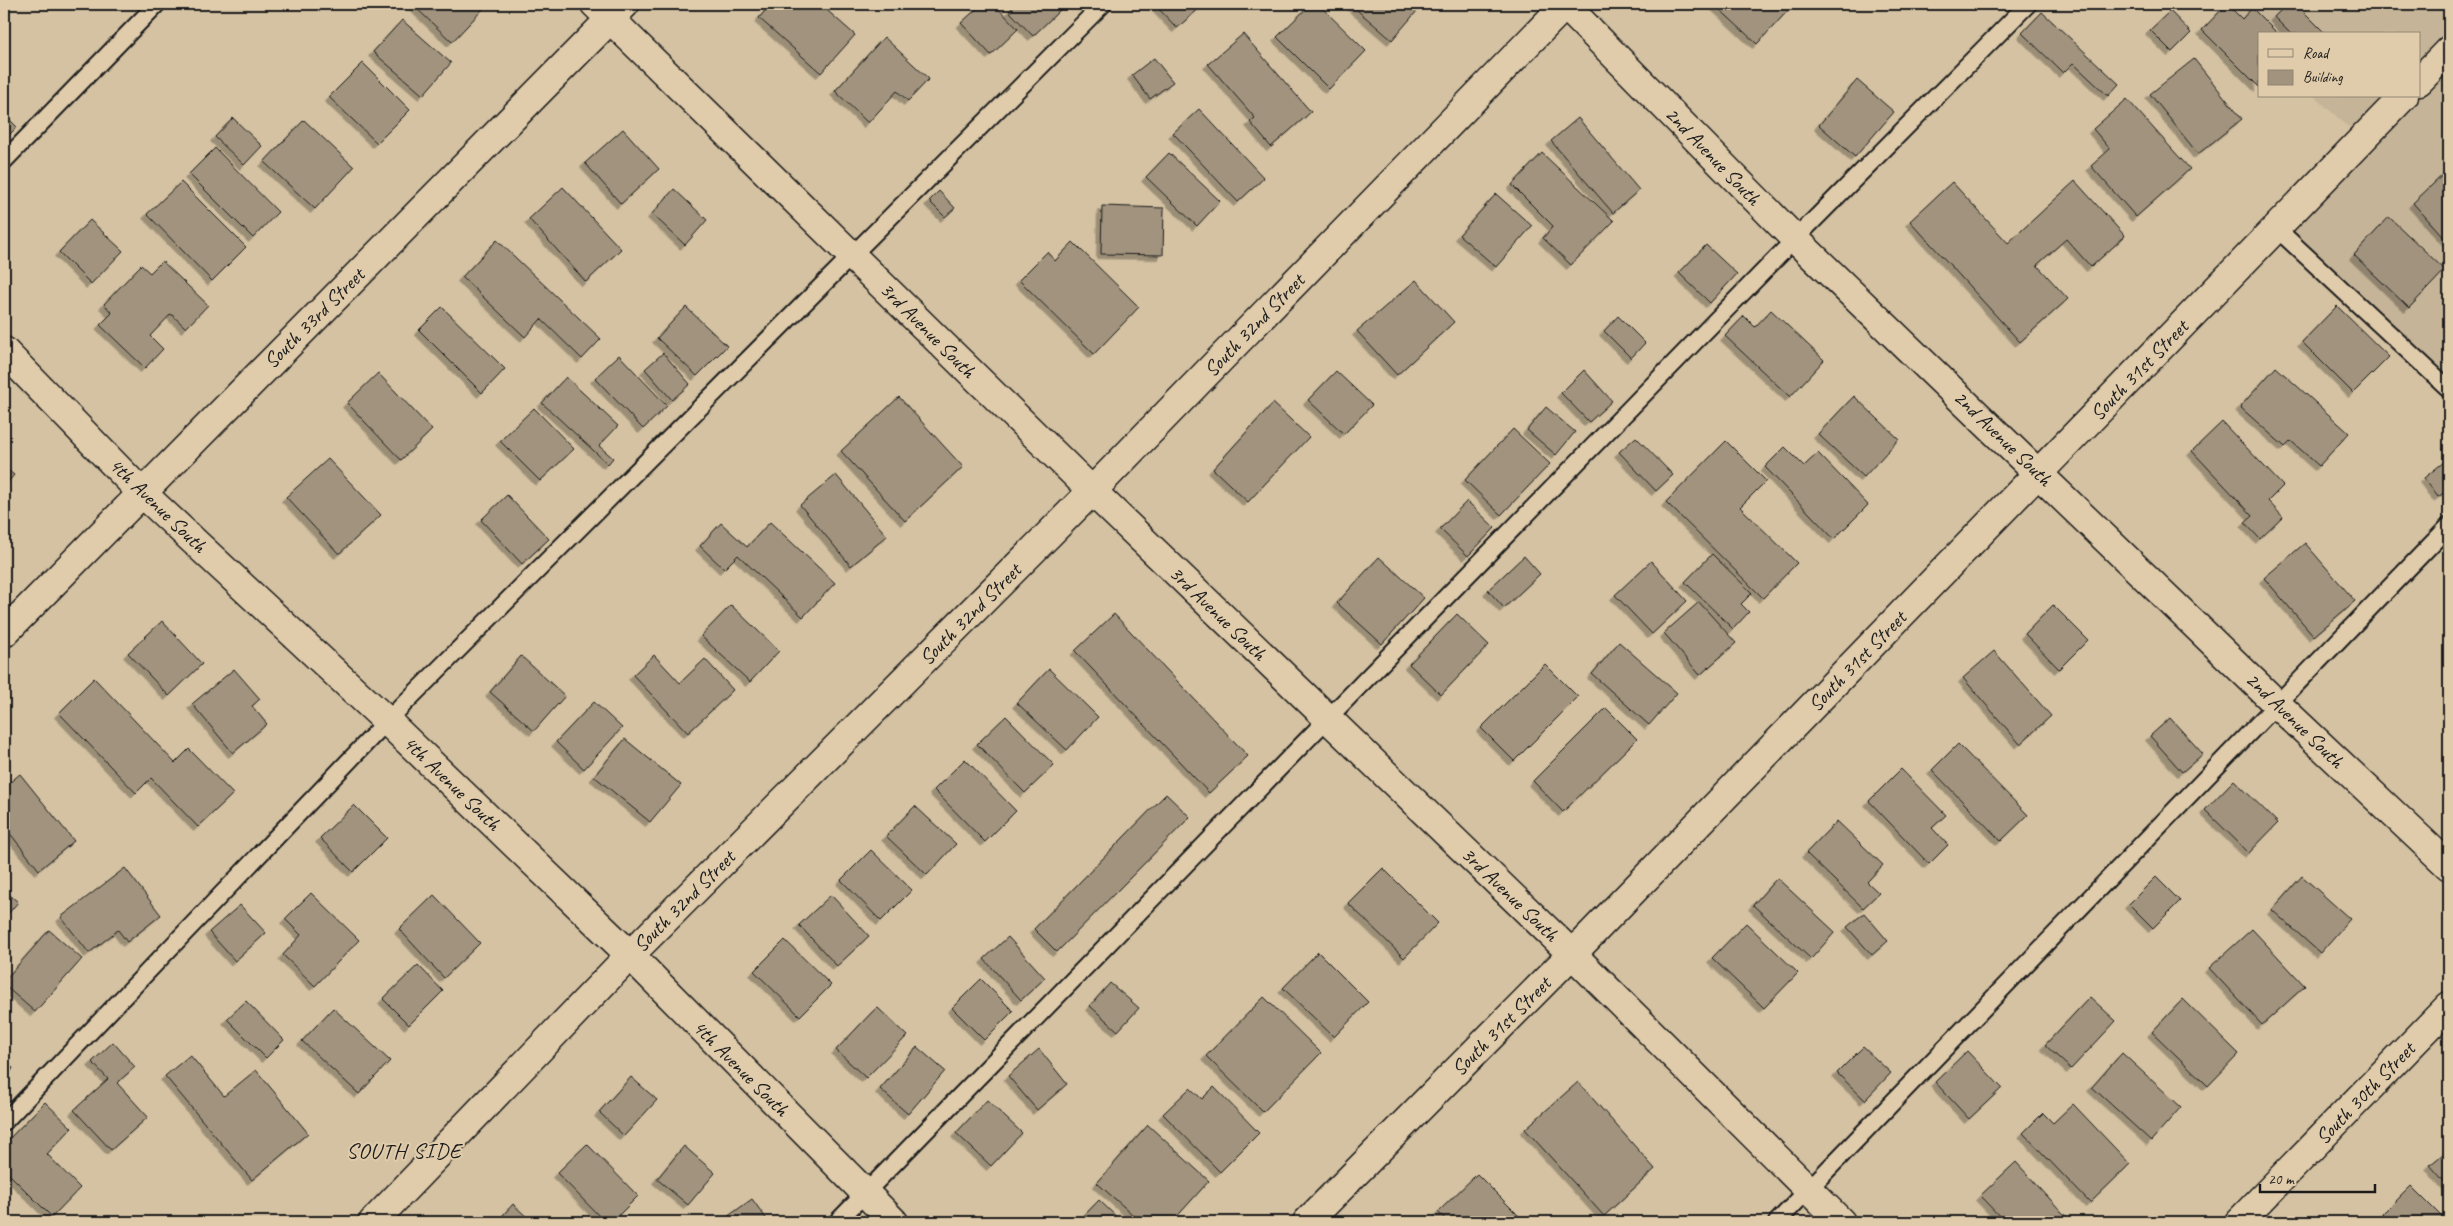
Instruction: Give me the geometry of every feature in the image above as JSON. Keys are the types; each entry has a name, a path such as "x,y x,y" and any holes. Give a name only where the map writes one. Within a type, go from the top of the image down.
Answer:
{"street":[{"name":"2nd Avenue South","path":"1565,4 1795,239 2449,866"},
{"name":"South 32nd Street","path":"373,1222 630,955 1092,491 1565,4"},
{"name":"3rd Avenue South","path":"610,9 851,254 1092,491 1572,954 1841,1222"},
{"name":"South 33rd Street","path":"4,633 610,9"},
{"path":"2420,80 2449,50"},
{"name":"South 31st Street","path":"1307,1222 1572,954 2402,98"},
{"name":"4th Avenue South","path":"4,351 141,492 388,721 630,955 894,1222"},
{"name":"South 30th Street","path":"2239,1222 2449,1006"}],"lane":[{"path":"4,161 157,4"},
{"path":"4,1122 388,721 851,254 1103,4"},
{"path":"837,1222 1795,239 2028,4"},
{"path":"2275,227 2449,389"},
{"path":"1777,1222 2449,526"}],"shaded area":[{"path":"2208,4 2449,4 2449,391 2275,227 2362,139 2316,98 2420,98 2420,32 2258,32 2258,48"}],"building":[{"path":"414,4 479,4 484,8 452,42"},
{"path":"771,4 820,4 855,35 821,73 759,18"},
{"path":"982,4 994,4 1018,29 991,55 961,23"},
{"path":"1016,4 1054,4 1060,10 1033,36 1009,11"},
{"path":"1154,4 1204,4 1177,28"},
{"path":"1311,4 1318,4 1366,51 1329,89 1277,37"},
{"path":"1350,4 1423,4 1392,40"},
{"path":"1714,4 1794,4 1757,44"},
{"path":"2227,4 2242,19 2252,8 2276,32 2258,32 2258,86 2202,30"},
{"path":"2287,4 2296,4 2324,32 2289,32 2274,17"},
{"path":"2170,11 2191,33 2172,52 2150,30"},
{"path":"2042,12 2119,84 2108,96 2073,63 2063,73 2022,33"},
{"path":"402,20 451,63 423,95 373,52"},
{"path":"1243,34 1311,112 1271,147 1250,122 1255,118 1208,64"},
{"path":"884,37 929,79 908,101 897,91 868,123 835,91"},
{"path":"1154,58 1173,82 1150,99 1132,75"},
{"path":"2194,59 2242,119 2198,154 2150,94"},
{"path":"363,63 410,110 377,143 329,97"},
{"path":"1857,80 1894,112 1855,157 1819,125"},
{"path":"2127,99 2190,169 2136,217 2091,166 2110,149 2093,129"},
{"path":"1199,109 1264,178 1238,202 1173,133"},
{"path":"4,114 17,127 4,140"},
{"path":"233,118 262,146 244,165 215,137"},
{"path":"1578,118 1639,190 1613,213 1551,141"},
{"path":"304,120 354,167 315,209 264,162"},
{"path":"623,129 659,169 621,204 585,163"},
{"path":"215,148 278,212 253,238 189,174"},
{"path":"1169,153 1220,201 1197,226 1146,177"},
{"path":"1542,153 1614,221 1571,265 1543,238 1553,226 1512,185"},
{"path":"2449,169 2449,243 2413,203"},
{"path":"2075,181 2125,236 2091,267 2066,239 2037,265 2068,299 2020,342 1910,221 1952,182 2008,243"},
{"path":"181,182 246,247 212,281 147,214"},
{"path":"563,187 621,249 586,282 529,219"},
{"path":"674,189 707,220 685,245 652,214"},
{"path":"939,191 955,208 945,217 929,201"},
{"path":"1496,194 1532,226 1496,267 1459,235"},
{"path":"1102,206 1164,208 1163,255 1101,254"},
{"path":"2389,217 2445,270 2409,308 2354,255"},
{"path":"90,220 123,251 91,284 59,252"},
{"path":"497,240 601,339 582,359 541,319 525,337 462,277"},
{"path":"1073,242 1139,307 1094,354 1019,280 1047,252 1055,261"},
{"path":"1706,245 1737,274 1710,303 1679,273"},
{"path":"162,261 208,305 186,328 171,314 150,336 163,349 145,368 100,325 112,313 104,304 141,265 150,273"},
{"path":"1416,280 1454,322 1397,375 1357,331"},
{"path":"2337,306 2389,357 2353,393 2302,342"},
{"path":"442,307 505,369 482,393 419,330"},
{"path":"686,307 727,346 697,376 657,338"},
{"path":"1771,310 1824,360 1790,397 1725,336 1744,316 1755,327"},
{"path":"1618,316 1645,343 1631,358 1604,331"},
{"path":"663,353 690,384 672,400 645,369"},
{"path":"619,355 667,406 643,429 595,378"},
{"path":"2276,367 2349,433 2319,466 2291,441 2285,447 2240,407"},
{"path":"1584,370 1612,401 1589,422 1561,393"},
{"path":"1336,371 1372,405 1344,434 1308,400"},
{"path":"378,373 432,430 401,460 347,403"},
{"path":"566,377 618,426 599,446 613,458 608,464 542,403"},
{"path":"1854,396 1899,439 1864,477 1818,434"},
{"path":"899,397 963,467 905,521 841,451"},
{"path":"1273,403 1309,437 1248,502 1213,469"},
{"path":"1546,407 1575,432 1556,455 1527,430"},
{"path":"534,408 574,449 540,481 500,441"},
{"path":"2222,422 2283,486 2268,501 2283,517 2260,539 2245,523 2253,516 2192,451"},
{"path":"1513,429 1550,464 1501,515 1465,480"},
{"path":"1636,437 1673,475 1656,491 1619,452"},
{"path":"1726,441 1766,481 1740,507 1797,563 1763,598 1666,502"},
{"path":"1785,447 1804,466 1818,453 1868,505 1834,539 1765,467"},
{"path":"2449,458 2449,489 2438,497 2424,478"},
{"path":"328,459 381,515 339,554 286,497"},
{"path":"4,467 14,475 4,487"},
{"path":"836,475 887,536 851,566 800,505"},
{"path":"507,495 549,539 522,564 481,520"},
{"path":"1467,501 1495,528 1468,556 1440,529"},
{"path":"770,522 835,583 803,617 738,555 724,569 700,546 721,523 747,547"},
{"path":"2305,543 2355,601 2314,636 2264,578"},
{"path":"1712,554 1752,593 1741,604 1749,612 1733,629 1685,582"},
{"path":"1524,556 1540,574 1504,608 1488,590"},
{"path":"1379,557 1424,598 1382,644 1337,603"},
{"path":"1651,561 1687,601 1652,634 1615,595"},
{"path":"1699,602 1736,643 1700,675 1664,633"},
{"path":"731,605 779,651 750,682 701,636"},
{"path":"2053,605 2088,640 2059,669 2025,634"},
{"path":"1114,614 1248,756 1209,793 1075,651"},
{"path":"1457,614 1489,645 1441,695 1409,664"},
{"path":"162,621 202,664 169,696 128,653"},
{"path":"1619,642 1677,693 1649,725 1592,674"},
{"path":"1994,651 2051,716 2020,744 1963,678"},
{"path":"654,655 680,683 705,659 733,690 688,733 633,675"},
{"path":"521,656 565,696 534,731 490,692"},
{"path":"1545,664 1578,697 1514,761 1481,728"},
{"path":"234,669 260,699 252,706 267,724 233,753 192,704"},
{"path":"1049,669 1098,717 1067,750 1017,703"},
{"path":"94,678 175,763 189,749 233,794 198,827 151,778 136,793 59,713"},
{"path":"594,702 622,728 584,769 556,742"},
{"path":"1606,708 1637,739 1563,812 1533,781"},
{"path":"1006,716 1054,765 1025,793 977,744"},
{"path":"2170,718 2203,754 2182,772 2150,736"},
{"path":"625,739 681,785 650,822 594,776"},
{"path":"1958,744 2028,815 2001,841 1932,770"},
{"path":"965,759 1016,811 985,842 934,790"},
{"path":"1901,769 1946,815 1932,828 1948,845 1929,864 1869,801"},
{"path":"20,774 74,841 39,870 4,826 4,787"},
{"path":"2234,780 2278,823 2249,853 2205,810"},
{"path":"1166,794 1190,817 1057,952 1034,929"},
{"path":"354,805 387,838 353,872 320,838"},
{"path":"915,806 956,844 927,875 886,836"},
{"path":"1837,821 1883,865 1867,882 1879,893 1863,908 1806,853"},
{"path":"871,850 912,890 881,921 841,880"},
{"path":"125,868 161,915 127,942 118,930 89,953 61,917"},
{"path":"1383,868 1438,923 1404,958 1348,903"},
{"path":"2302,876 2350,919 2320,953 2272,910"},
{"path":"2156,877 2180,901 2153,928 2129,904"},
{"path":"1777,878 1835,932 1811,959 1753,905"},
{"path":"4,890 18,902 4,919"},
{"path":"311,893 359,940 315,986 283,955 301,935 285,919"},
{"path":"434,895 480,943 444,978 399,929"},
{"path":"831,895 869,936 837,966 799,925"},
{"path":"240,905 266,933 235,961 209,932"},
{"path":"1864,913 1888,941 1872,955 1847,927"},
{"path":"1746,923 1798,973 1764,1008 1712,958"},
{"path":"2252,929 2305,986 2262,1025 2209,968"},
{"path":"49,930 82,959 35,1012 4,985 4,981"},
{"path":"1008,937 1045,978 1021,1000 984,959"},
{"path":"785,940 831,985 800,1016 754,971"},
{"path":"1318,952 1368,1002 1334,1037 1283,988"},
{"path":"418,965 443,991 409,1025 383,999"},
{"path":"981,979 1013,1011 984,1040 952,1008"},
{"path":"1110,983 1139,1008 1118,1031 1090,1006"},
{"path":"1264,997 1321,1053 1263,1112 1206,1056"},
{"path":"2090,997 2116,1021 2071,1069 2045,1045"},
{"path":"2183,999 2239,1054 2208,1086 2152,1032"},
{"path":"246,1001 284,1040 266,1058 227,1019"},
{"path":"877,1007 907,1036 866,1078 836,1050"},
{"path":"333,1008 390,1061 359,1094 302,1041"},
{"path":"113,1042 135,1067 117,1083 148,1117 111,1150 74,1110 108,1079 92,1062"},
{"path":"917,1047 945,1071 908,1114 880,1089"},
{"path":"1863,1047 1891,1073 1865,1100 1837,1073"},
{"path":"1039,1049 1067,1084 1037,1110 1008,1076"},
{"path":"1967,1051 2002,1088 1969,1119 1935,1082"},
{"path":"2122,1053 2181,1107 2151,1141 2092,1087"},
{"path":"190,1055 224,1096 256,1070 308,1133 252,1180 165,1076"},
{"path":"4,1062 13,1068 4,1084"},
{"path":"631,1077 657,1100 624,1136 599,1112"},
{"path":"1578,1082 1655,1169 1604,1216 1525,1129"},
{"path":"1214,1087 1259,1133 1220,1172 1163,1114 1190,1088 1202,1099"},
{"path":"987,1100 1022,1133 991,1166 956,1133"},
{"path":"45,1102 72,1128 47,1154 80,1188 52,1217 4,1169 4,1144"},
{"path":"2073,1104 2130,1164 2090,1203 2023,1133 2043,1113 2053,1123"},
{"path":"1148,1125 1209,1181 1172,1222 1141,1222 1097,1183"},
{"path":"587,1144 638,1196 612,1222 605,1222 557,1173"},
{"path":"684,1146 715,1173 688,1205 657,1179"},
{"path":"2449,1149 2449,1187 2430,1165"},
{"path":"2016,1162 2071,1222 2005,1222 1980,1196"},
{"path":"1477,1174 1525,1222 1448,1222 1438,1212"},
{"path":"2411,1186 2447,1222 2391,1222 2383,1214"},
{"path":"752,1199 768,1221 720,1222"},
{"path":"1099,1200 1122,1222 1078,1222"},
{"path":"513,1204 532,1222 497,1222"},
{"path":"109,1216 115,1222 102,1222"}],"district":[{"name":"SOUTH SIDE","path":"404,1151"}]}
